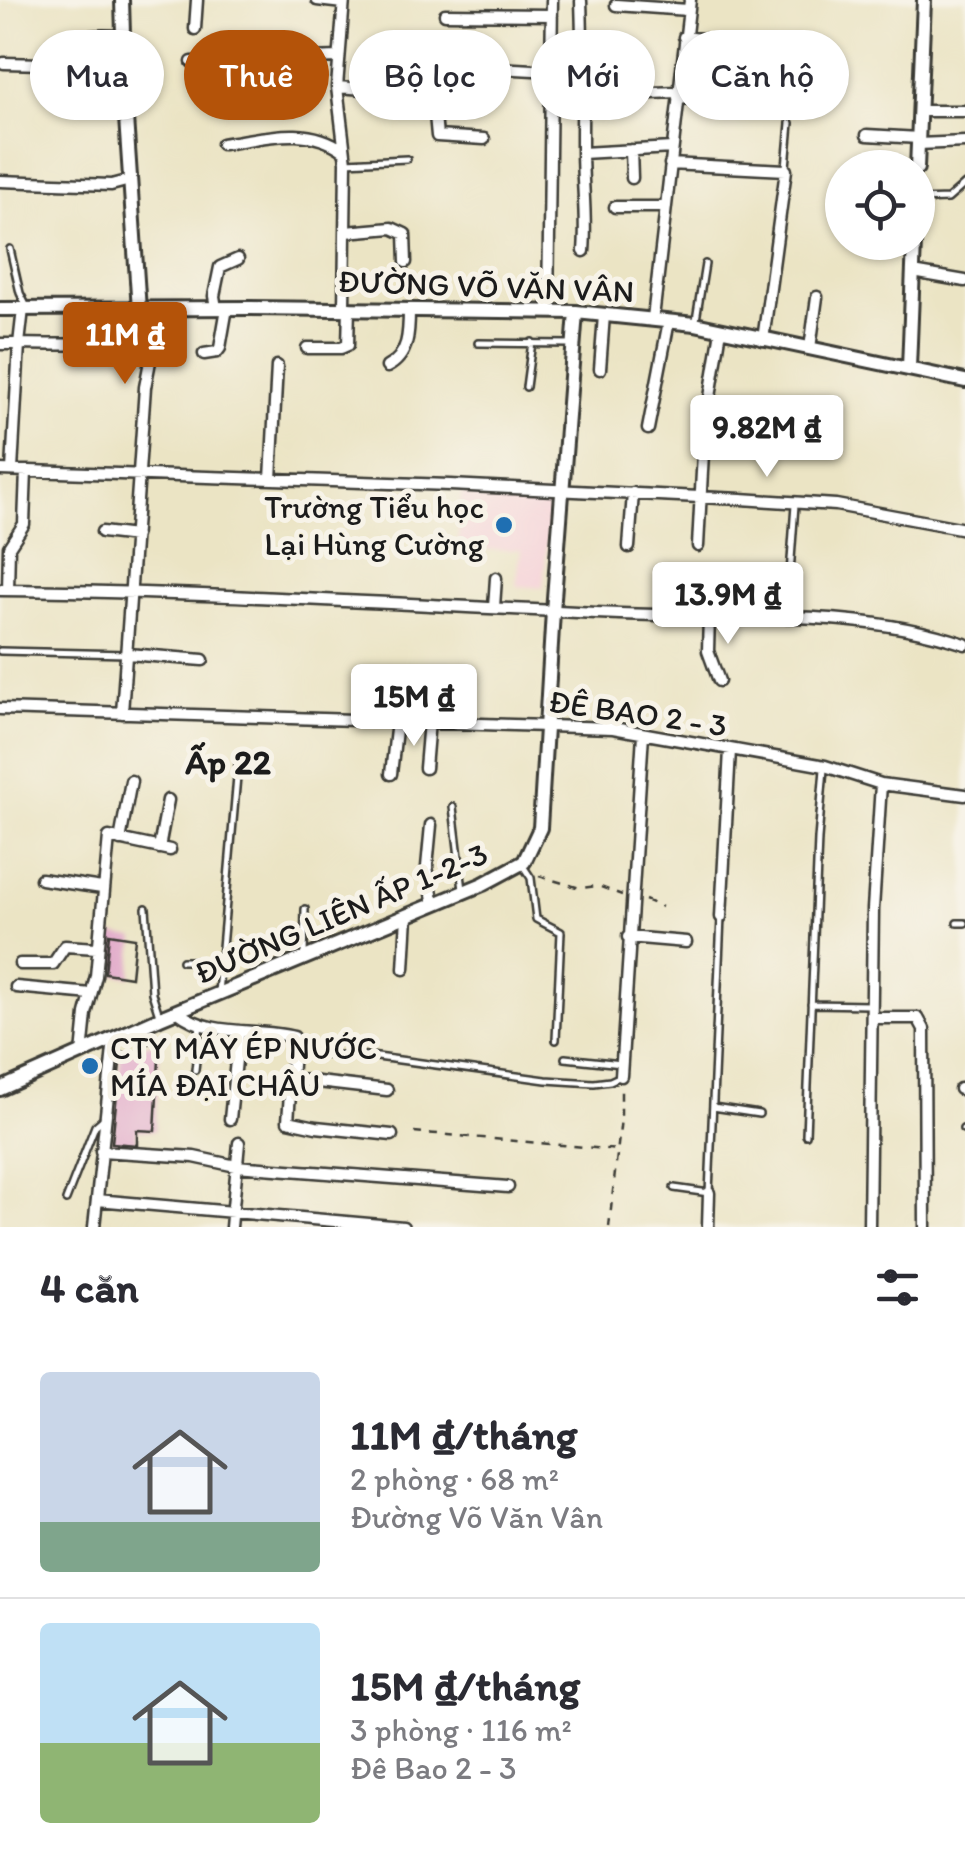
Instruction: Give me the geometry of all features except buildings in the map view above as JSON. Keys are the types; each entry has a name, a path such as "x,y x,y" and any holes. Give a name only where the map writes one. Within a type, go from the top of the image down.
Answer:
{"street":[{"path":"122,0 123,30"},
{"path":"195,29 197,0"},
{"path":"308,348 340,348 348,344 345,157 337,87 343,1 317,0"},
{"path":"519,16 521,0"},
{"path":"552,0 552,30"},
{"path":"580,0 584,251"},
{"path":"918,150 924,0"},
{"path":"616,5 689,5 685,30"},
{"path":"445,14 552,16"},
{"path":"329,58 339,58"},
{"path":"4,63 30,64"},
{"path":"337,87 349,88"},
{"path":"920,111 965,111"},
{"path":"127,120 139,310"},
{"path":"435,120 437,136 484,139"},
{"path":"548,311 551,120"},
{"path":"653,318 675,120"},
{"path":"222,144 306,134 327,139 345,157"},
{"path":"867,135 965,142"},
{"path":"582,152 672,148"},
{"path":"631,150 632,178"},
{"path":"670,164 786,170 763,340"},
{"path":"0,182 110,184 130,180"},
{"path":"616,206 666,207"},
{"path":"346,232 392,228 405,234 406,262"},
{"path":"204,354 220,348 221,308 214,296 220,267 238,259"},
{"path":"909,368 913,260"},
{"path":"913,272 965,280"},
{"path":"810,348 817,297"},
{"name":"ĐƯỜNG VÕ VĂN VÂN","path":"0,309 576,312 696,324 964,376"},
{"path":"26,309 6,470 795,502 836,505 965,529"},
{"path":"387,367 401,358 409,334 409,310"},
{"path":"0,344 168,344 169,311"},
{"name":"ĐƯỜNG LIÊN ẤP 1-2-3","path":"0,1089 522,864 540,828 576,312"},
{"path":"600,369 604,314"},
{"path":"648,429 669,321"},
{"path":"698,546 704,434 722,330"},
{"path":"122,713 145,386 153,346"},
{"path":"271,479 277,366"},
{"path":"26,470 24,524 8,547 4,590 787,617 892,626 965,644"},
{"path":"629,546 633,493"},
{"path":"102,532 135,536"},
{"path":"494,606 496,578"},
{"path":"709,616 708,651 719,681"},
{"path":"128,654 203,660"},
{"path":"391,774 397,721 396,668"},
{"name":"ĐÊ BAO 2 - 3","path":"0,708 614,728 825,766 881,784 965,795"},
{"path":"425,768 429,722"},
{"path":"621,1070 643,734"},
{"path":"722,917 730,750"},
{"path":"120,840 132,780"},
{"path":"869,1227 874,909 881,784"},
{"path":"82,1054 96,976 106,844 109,837 164,849 168,800"},
{"path":"430,824 428,866 434,905"},
{"path":"41,878 102,888"},
{"path":"404,969 407,916"},
{"path":"628,937 686,942"},
{"path":"20,964 53,964 65,946 97,948"},
{"path":"16,987 91,994"},
{"path":"178,1012 200,1024 294,1037 288,1121 392,1135"},
{"path":"872,1018 918,1018 924,1029 925,1227"},
{"path":"230,1119 239,1031"},
{"path":"94,1227 114,1039"},
{"path":"292,1079 386,1090"},
{"path":"231,1227 239,1143"},
{"path":"101,1151 508,1188"},
{"path":"708,1227 710,1193"},
{"path":"97,1200 404,1227"}],"lane":[{"path":"786,170 790,123"},
{"path":"345,157 407,159"},
{"path":"935,199 948,199 965,184"},
{"path":"10,249 26,309"},
{"path":"696,324 705,264"},
{"path":"478,342 574,345"},
{"path":"526,388 532,342"},
{"path":"787,617 795,502"},
{"path":"0,651 128,654"},
{"path":"218,996 238,765"},
{"path":"806,1135 825,766"},
{"path":"453,807 463,892"},
{"path":"522,864 531,878 536,919 559,929 562,936 556,1040"},
{"path":"146,908 152,993 160,1018"},
{"path":"304,959 305,909"},
{"path":"674,1188 710,1193 722,917"},
{"path":"957,924 965,923"},
{"path":"182,961 219,961"},
{"path":"810,1004 874,1006"},
{"path":"195,1070 200,1024"},
{"path":"294,1054 370,1056 594,1083 610,1081 621,1070"},
{"path":"565,1058 621,1070"},
{"path":"713,1107 759,1114"},
{"path":"66,1200 94,1126 104,1119"}],"path":[{"path":"531,878 543,876 580,888 598,886 662,907"},
{"path":"609,1227 618,1150 621,1070"},
{"path":"414,1132 618,1150"}],"shaded area":[{"name":"Trường Tiểu học Lại Hùng Cường","path":"461,492 498,493 499,500 522,501 527,495 551,497 543,588 516,586 521,550 458,549"}],"place":[{"name":"Trường Tiểu học Lại Hùng Cường","path":"504,525"},
{"name":"CTY MÁY ÉP NƯỚC MÍA ĐẠI CHÂU","path":"90,1066"}],"district":[{"name":"Ấp 22","path":"228,762"}]}
